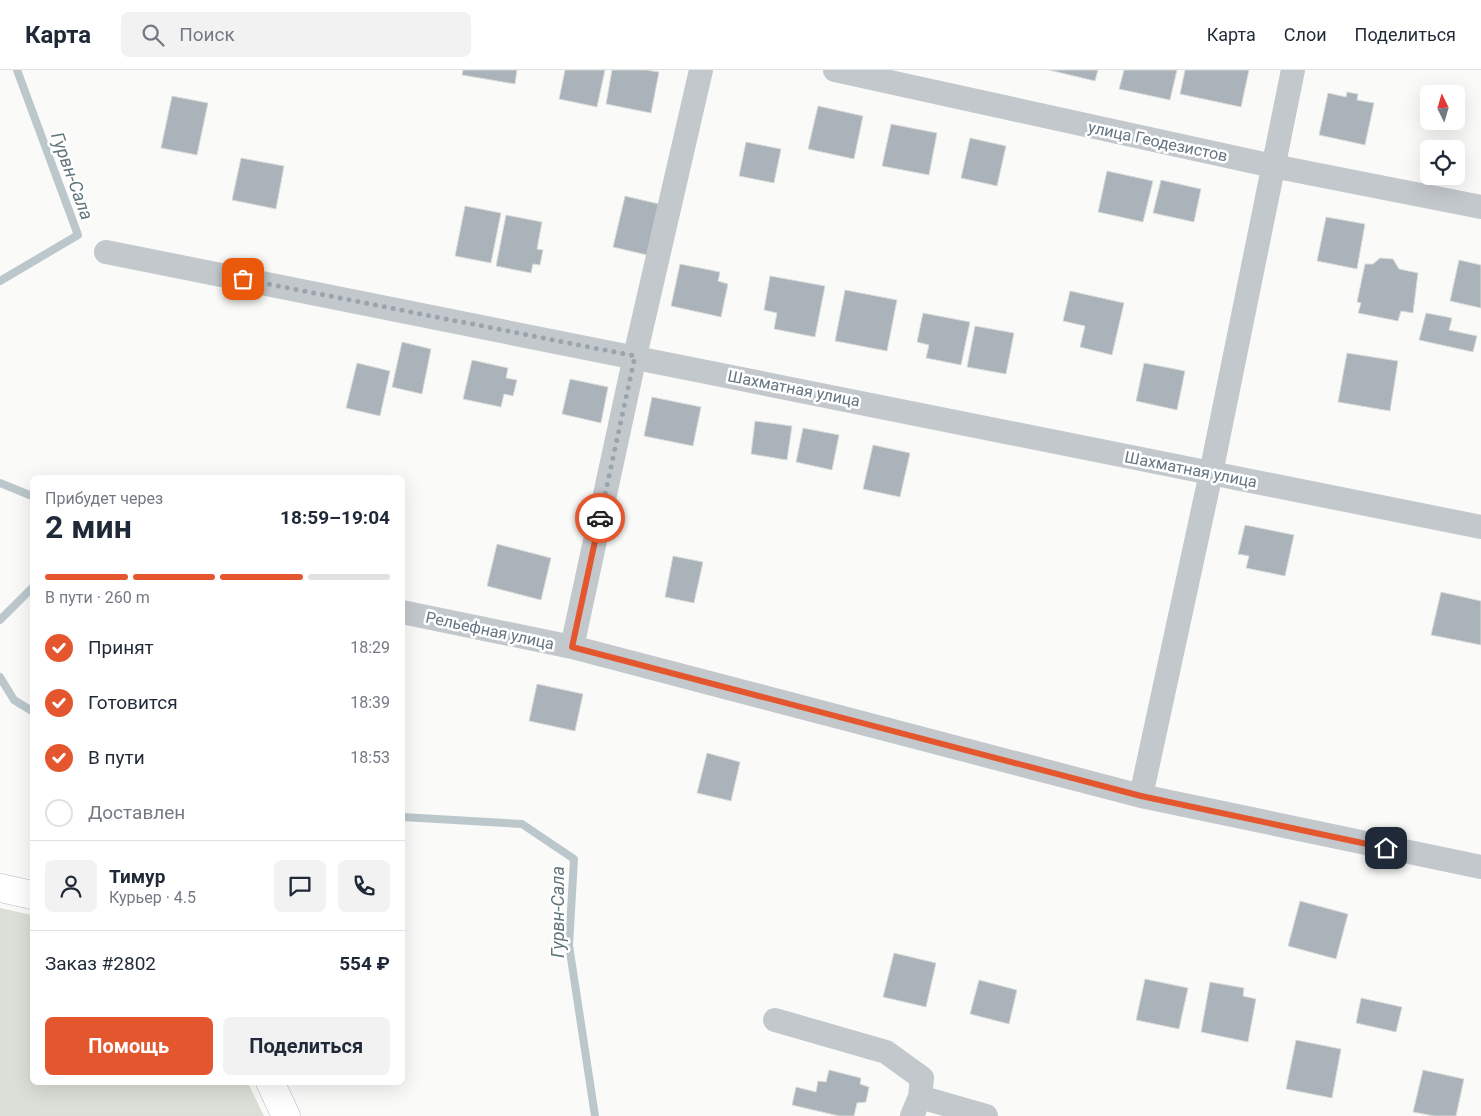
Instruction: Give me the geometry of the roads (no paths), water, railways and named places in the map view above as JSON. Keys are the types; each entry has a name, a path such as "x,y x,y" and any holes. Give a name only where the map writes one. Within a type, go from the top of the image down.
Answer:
{"main road":[{"path":"0,888 30,895"},
{"path":"271,1085 286,1116"}],"street":[{"path":"572,647 635,356 701,70"},
{"name":"улица Геодезистов","path":"835,70 1273,166 1481,207"},
{"path":"1141,796 1211,473 1293,70"},
{"name":"Шахматная улица","path":"106,252 635,356 1481,527"},
{"name":"Рельефная улица","path":"405,613 572,647 1141,796 1481,867"},
{"path":"775,1020 886,1052 922,1078 916,1106 986,1116"}],"waterway":[{"name":"Гурвн-Сала","path":"0,281 78,235 17,70"},
{"name":"Гурвн-Сала","path":"0,483 30,495"},
{"name":"Гурвн-Сала","path":"0,620 30,590"},
{"name":"Гурвн-Сала","path":"0,677 14,700 30,710"},
{"name":"Гурвн-Сала","path":"405,817 522,824 574,859 569,945 595,1116"}]}
